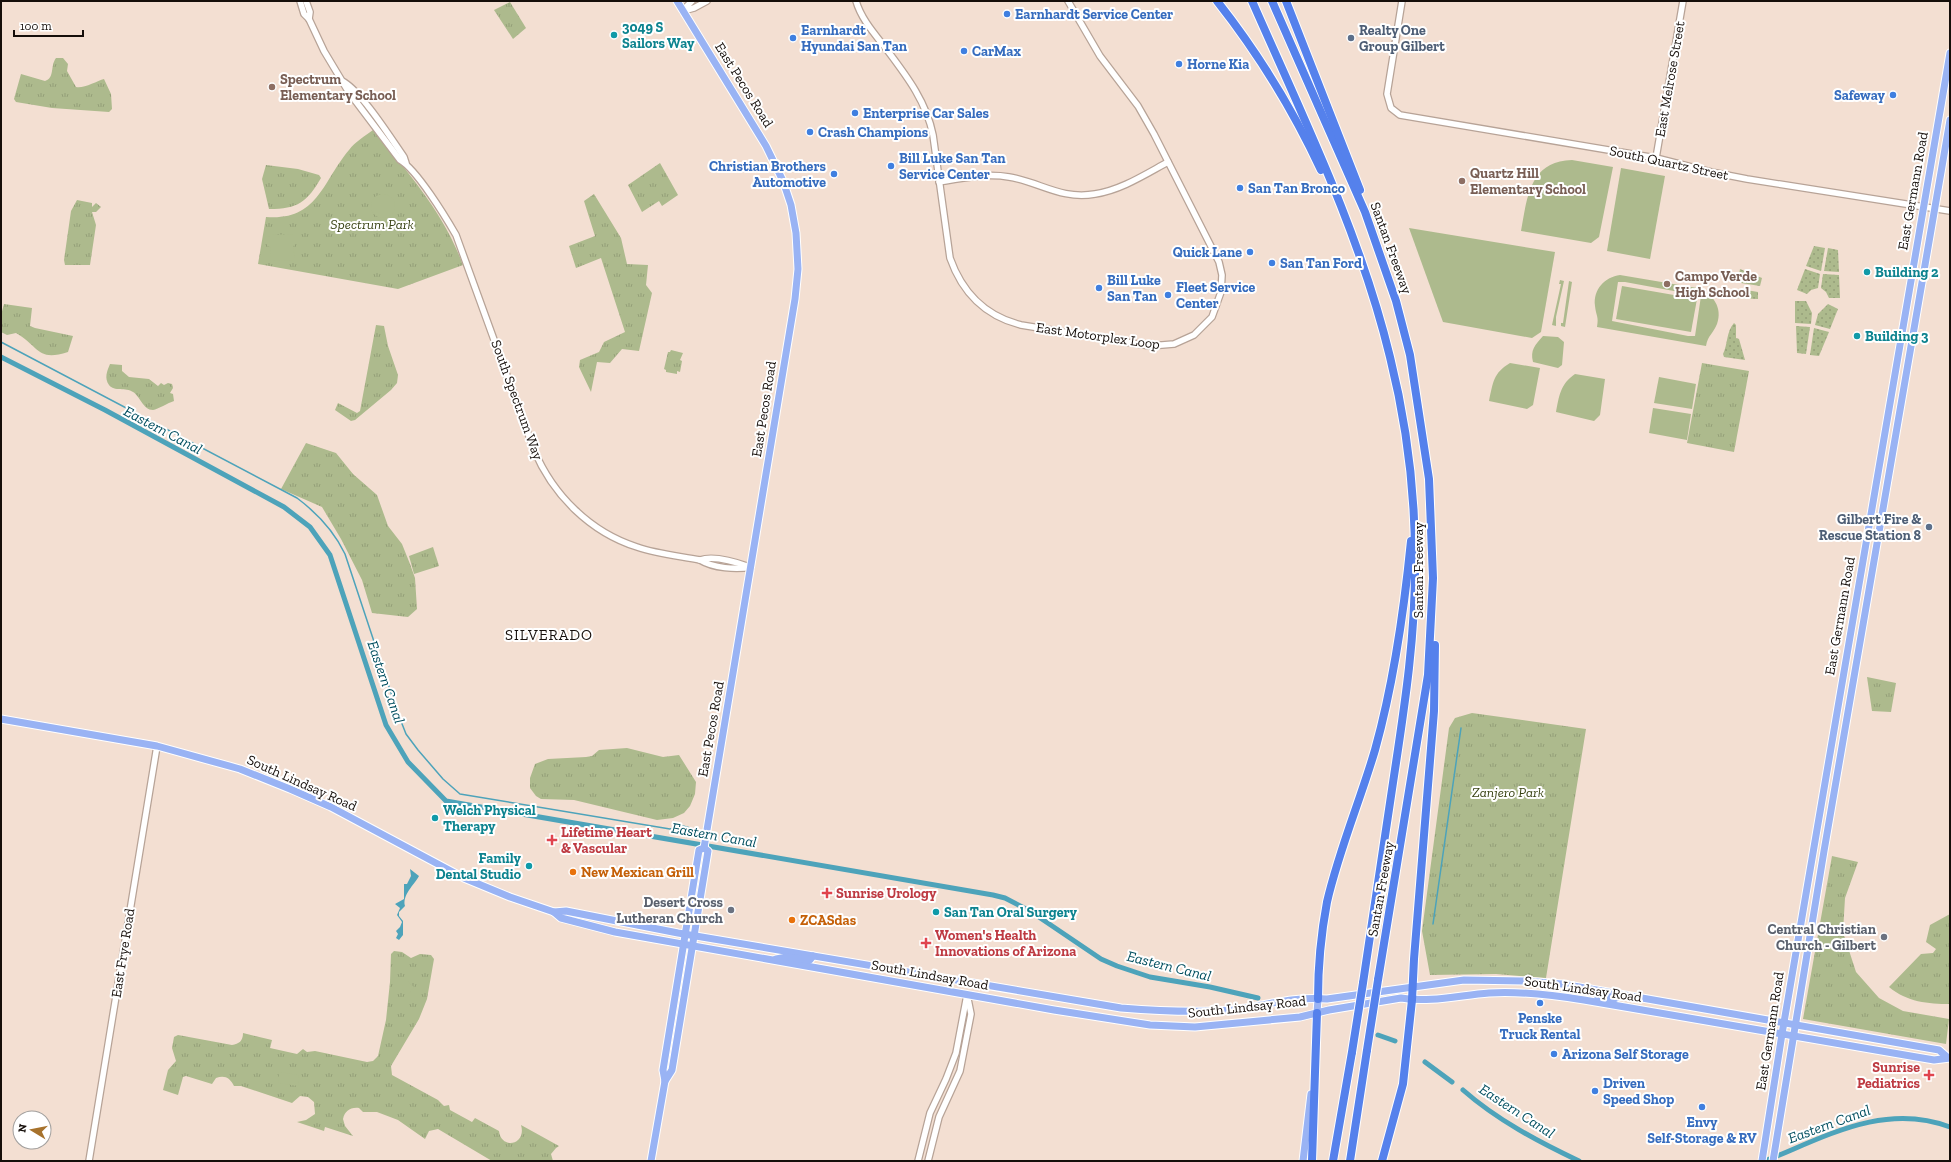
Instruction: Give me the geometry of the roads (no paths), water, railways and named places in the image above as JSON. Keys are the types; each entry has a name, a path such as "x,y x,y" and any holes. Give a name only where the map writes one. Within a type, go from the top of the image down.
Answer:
{"highway":[{"path":"1217,1 1263,64 1308,143 1324,175 1336,192"},
{"name":"Santan Freeway","path":"1252,1 1336,192 1368,282 1390,356 1406,441 1413,511 1416,558 1410,673 1363,983 1333,1161"},
{"name":"Santan Freeway","path":"1272,1 1364,212 1396,301 1410,355 1429,479 1433,578 1428,675 1350,1161"},
{"path":"1286,1 1360,189 1364,212"},
{"path":"1318,999 1322,933 1327,902 1340,856 1374,752 1389,693 1405,594 1413,511"},
{"path":"1382,1161 1402,1091 1412,1000 1434,711 1435,644 1433,578"},
{"path":"1312,1161 1317,1014"}],"main road":[{"name":"East Pecos Road","path":"665,1081 672,1070 693,946 708,851 705,845 795,299 798,269 796,233 788,196 775,162 677,1"},
{"name":"East Germann Road","path":"1762,1159 1782,1034 1950,53"},
{"name":"East Germann Road","path":"1773,1161 1950,120"},
{"name":"South Lindsay Road","path":"1,720 157,746 240,769 331,807 464,878 510,897 554,912 561,918 598,928 1124,1022 1172,1027 1238,1024 1300,1017 1401,998 1412,1000 1506,993 1539,994 1620,1006 1934,1060 1949,1057"},
{"name":"East Pecos Road","path":"651,1161 665,1081 663,1070 684,934 699,850 705,845"},
{"name":"South Lindsay Road","path":"554,912 566,911 694,936 1121,1008 1162,1012 1207,1012 1309,998 1327,999 1464,980 1524,981 1562,984 1939,1050 1949,1057"},
{"path":"772,960 787,957 810,960 813,956"},
{"path":"1584,1000 1595,997 1614,999 1622,995"},
{"path":"1317,1014 1318,999"},
{"path":"1620,1006 1631,1002 1651,1004 1664,1002"},
{"path":"1303,1161 1315,1064"}],"street":[{"name":"South Spectrum Way","path":"300,1 304,14 309,19 324,52 344,82 348,91 400,160 406,163 439,207 456,236 464,254 534,450 552,483 561,495 581,515 603,531 637,547 700,560 706,558 739,563 750,567"},
{"name":"South Spectrum Way","path":"306,1 310,12 309,19"},
{"path":"683,11 692,1"},
{"path":"683,11 694,8 707,1"},
{"name":"East Motorplex Loop","path":"856,1 863,18 911,84 927,111 933,135 950,258 962,286 981,306 1001,318 1020,325 1150,346 1163,346 1187,339 1208,322 1218,303 1222,283 1221,270 1216,256 1154,134 1138,106 1100,56 1068,1"},
{"name":"South Quartz Street","path":"1402,1 1387,91 1387,99 1391,108 1400,115 1656,158 1726,176 1950,211"},
{"name":"East Melrose Street","path":"1656,158 1683,1"},
{"path":"939,182 988,175 1018,179 1056,192 1080,195 1094,194 1126,184 1168,162"},
{"name":"East Frye Road","path":"89,1161 157,746"},
{"path":"918,1161 930,1113 956,1053 967,994"},
{"path":"928,1161 939,1117 960,1071 971,1014 967,994"}],"water":[{"path":"410,869 419,876 405,898 405,906 399,912 399,916 403,921 403,935 399,940 396,938 398,934 396,931 402,922 397,915 400,908 395,904 404,899 404,884 407,884 411,876"}],"waterway":[{"path":"1,342 297,498 318,516 336,538 345,554 406,734 443,779 460,794 670,829 683,826 690,828"},
{"name":"Eastern Canal","path":"1,357 105,410 284,507 310,527 330,555 386,725 408,762 446,801 993,895 1005,898 1030,911 1101,959 1117,966 1150,977 1210,987 1258,998"},
{"path":"1433,924 1461,728"},
{"name":"Eastern Canal","path":"1378,1035 1395,1041"},
{"name":"Eastern Canal","path":"1425,1062 1452,1082"},
{"name":"Eastern Canal","path":"1463,1090 1504,1121 1579,1161"},
{"name":"Eastern Canal","path":"1765,1161 1832,1133 1878,1120 1902,1118 1926,1120 1950,1127"}],"place":[{"name":"Earnhardt Service Center","path":"1007,14"},
{"name":"3049 S Sailors Way","path":"614,35"},
{"name":"Earnhardt Hyundai San Tan","path":"793,38"},
{"name":"Realty One Group Gilbert","path":"1351,38"},
{"name":"CarMax","path":"964,51"},
{"name":"Horne Kia","path":"1179,64"},
{"name":"Spectrum Elementary School","path":"272,87"},
{"name":"Safeway","path":"1893,95"},
{"name":"Enterprise Car Sales","path":"855,113"},
{"name":"Crash Champions","path":"810,132"},
{"name":"Bill Luke San Tan Service Center","path":"891,166"},
{"name":"Christian Brothers Automotive","path":"834,174"},
{"name":"Quartz Hill Elementary School","path":"1462,181"},
{"name":"San Tan Bronco","path":"1240,188"},
{"name":"Quick Lane","path":"1250,252"},
{"name":"San Tan Ford","path":"1272,263"},
{"name":"Building 2","path":"1867,272"},
{"name":"Campo Verde High School","path":"1667,284"},
{"name":"Bill Luke San Tan","path":"1099,288"},
{"name":"Fleet Service Center","path":"1168,295"},
{"name":"Building 3","path":"1857,336"},
{"name":"Gilbert Fire & Rescue Station 8","path":"1929,527"},
{"name":"Welch Physical Therapy","path":"435,818"},
{"name":"Lifetime Heart & Vascular","path":"552,840"},
{"name":"Family Dental Studio","path":"529,866"},
{"name":"New Mexican Grill","path":"573,872"},
{"name":"Sunrise Urology","path":"827,893"},
{"name":"Desert Cross Lutheran Church","path":"731,910"},
{"name":"San Tan Oral Surgery","path":"936,912"},
{"name":"ZCASdas","path":"792,920"},
{"name":"Central Christian Church - Gilbert","path":"1884,937"},
{"name":"Women's Health Innovations of Arizona","path":"926,943"},
{"name":"Penske Truck Rental","path":"1540,1003"},
{"name":"Arizona Self Storage","path":"1554,1054"},
{"name":"Sunrise Pediatrics","path":"1929,1075"},
{"name":"Driven Speed Shop","path":"1595,1091"},
{"name":"Envy Self-Storage & RV","path":"1702,1107"}],"district":[{"name":"SILVERADO","path":"549,635"}],"park label":[{"name":"Spectrum Park","path":"372,224"},
{"name":"Zanjero Park","path":"1508,792"}]}
